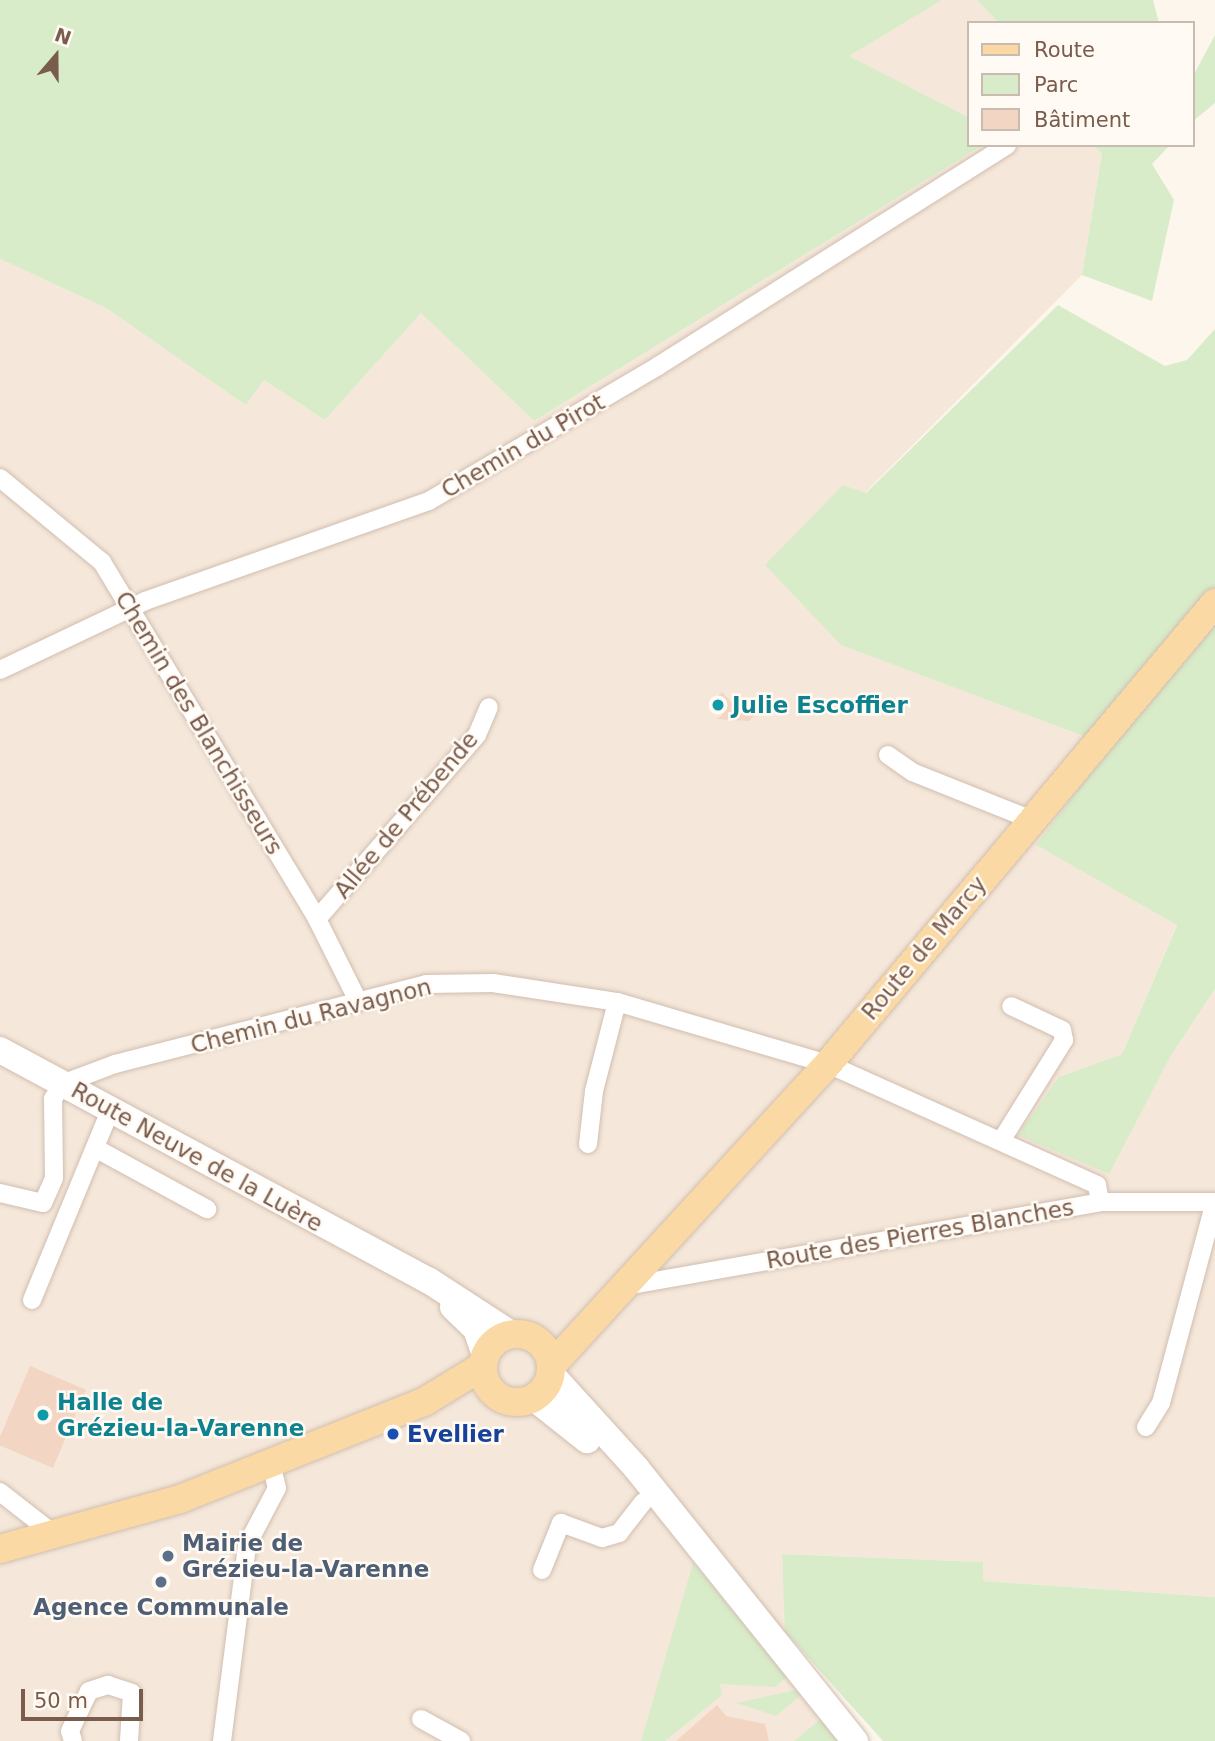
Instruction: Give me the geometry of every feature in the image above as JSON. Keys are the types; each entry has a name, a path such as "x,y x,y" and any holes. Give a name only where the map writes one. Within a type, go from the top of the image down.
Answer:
{"main road":[{"name":"Route de Marcy","path":"534,1398 551,1370 828,1064 1215,603"},
{"name":"Route de Marcy","path":"0,1549 170,1503 424,1402 487,1371 522,1335 578,1318 626,1286"},
{"path":"522,1335 551,1370"},
{"path":"487,1371 512,1401 534,1398"}],"street":[{"name":"Chemin du Pirot","path":"0,670 128,608 429,501 658,366 1004,147"},
{"name":"Chemin des Blanchisseurs","path":"0,478 89,548 317,919 358,1001"},
{"name":"Allée de Prébende","path":"317,919 477,735 489,707"},
{"path":"888,755 912,772 1032,820"},
{"name":"Chemin du Ravagnon","path":"62,1084 426,984 494,983 617,1002 828,1064 1097,1185 1100,1202"},
{"path":"588,1144 594,1091 617,1002"},
{"path":"1001,1141 1065,1040 1062,1030 1011,1006"},
{"name":"Route Neuve de la Luère","path":"0,1050 522,1335"},
{"path":"0,1193 43,1203 54,1178 53,1099 62,1084"},
{"path":"32,1300 110,1111"},
{"path":"94,1148 207,1209"},
{"name":"Route des Pierres Blanches","path":"626,1286 1100,1202 1215,1202"},
{"path":"1146,1427 1161,1403 1215,1202"},
{"name":"Route Neuve de la Luère","path":"395,1265 464,1316 487,1371"},
{"path":"551,1370 643,1492 855,1741"},
{"path":"534,1398 643,1492"},
{"path":"222,1741 247,1545 277,1488 271,1464"},
{"path":"0,1492 55,1535"},
{"path":"542,1570 561,1523 602,1538 618,1533 643,1492"},
{"path":"74,1741 70,1731 89,1690 108,1685 132,1693 130,1741"},
{"path":"421,1719 461,1741"}],"shaded area":[{"path":"942,0 977,0 997,21 967,21 967,116 848,56"},
{"path":"980,147 1094,147 1102,153 1082,275 865,493 842,485 842,645 1110,746 1036,845 1177,924 1122,1054 1059,1077 1170,1057 1215,989 1215,1597 982,1581 983,1562 782,1554 787,1649 865,1741 0,1741 0,259 106,308 246,404 264,380 325,420 421,313 534,421"}],"green space":[{"path":"0,0 942,0 849,56 967,116 967,147 980,147 534,421 421,313 325,420 264,380 246,405 106,308 0,259"},
{"path":"977,0 1153,0 1158,21 997,21"},
{"path":"1215,35 1215,103 1194,120 1194,74"},
{"path":"1094,147 1168,147 1152,164 1174,200 1152,301 1082,275 1102,153"},
{"path":"1058,305 1165,366 1187,360 1215,329 1215,989 1170,1057 1109,1174 1018,1135 1059,1077 1122,1054 1177,925 1036,845 1110,746 841,645 765,565 843,485 866,493"},
{"path":"782,1554 983,1562 983,1581 1215,1597 1215,1741 883,1741 785,1632"},
{"path":"693,1563 788,1676 775,1687 720,1684 722,1695 665,1741 641,1741"},
{"path":"796,1690 800,1696 776,1716 736,1703"},
{"path":"823,1717 845,1741 794,1741"}],"building":[{"name":"Julie Escoffier","path":"722,692 736,707 749,699 757,713 749,721 716,719 723,715 708,705"},
{"name":"Halle de Grézieu-la-Varenne","path":"30,1366 86,1390 53,1468 0,1446 0,1437"},
{"path":"717,1705 726,1716 765,1724 769,1741 676,1741"}],"place":[{"name":"Julie Escoffier","path":"718,705"},
{"name":"Halle de Grézieu-la-Varenne","path":"43,1415"},
{"name":"Evellier","path":"393,1434"},
{"name":"Mairie de Grézieu-la-Varenne","path":"168,1556"},
{"name":"Agence Communale","path":"161,1582"}]}
